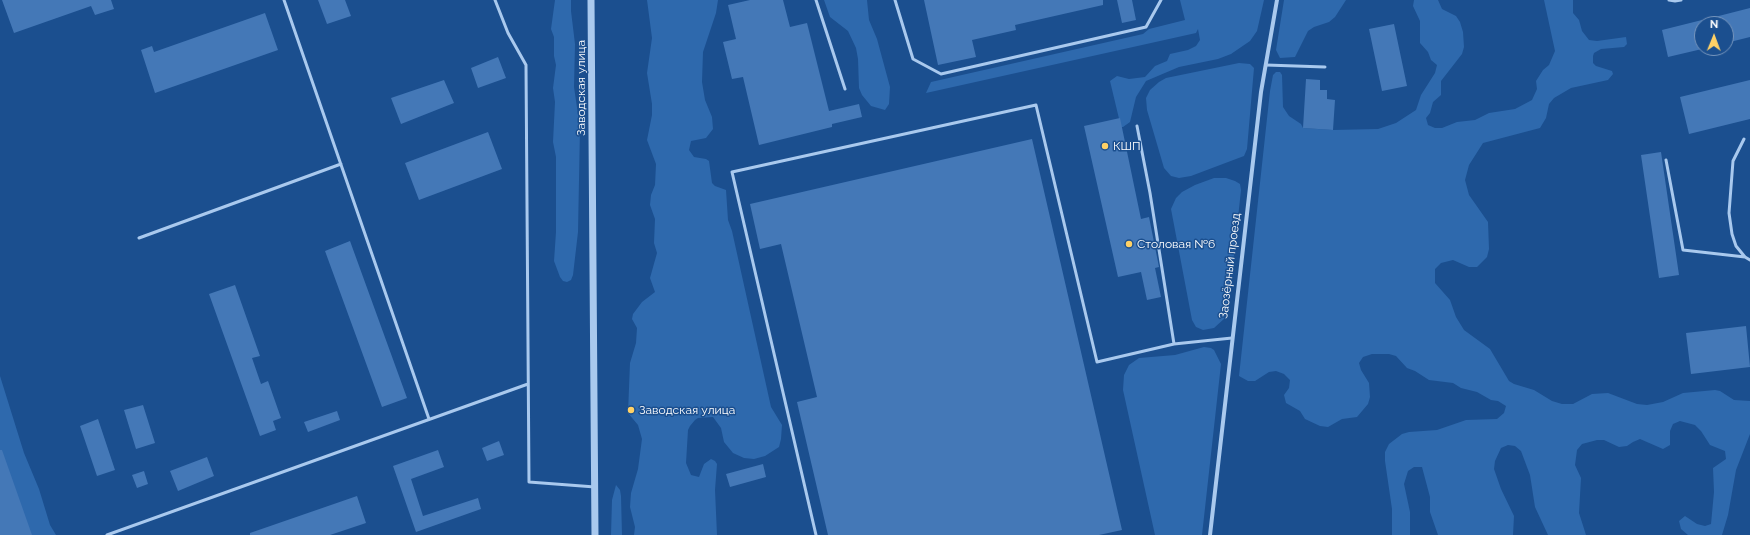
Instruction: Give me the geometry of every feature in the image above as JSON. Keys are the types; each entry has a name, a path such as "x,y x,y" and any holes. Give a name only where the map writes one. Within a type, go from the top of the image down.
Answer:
{"street":[{"name":"Заводская улица","path":"591,0 595,535"},
{"name":"Заозёрный проезд","path":"1210,535 1232,338 1266,65 1277,0"}],"lane":[{"path":"284,0 430,419"},
{"path":"495,0 508,33 526,65 529,482 595,487"},
{"path":"816,0 845,89"},
{"path":"895,0 914,59 941,74 1146,27 1161,0"},
{"path":"1669,0 1681,0"},
{"path":"1266,65 1325,67"},
{"path":"816,535 732,172 1036,106 1097,362 1174,344 1232,338"},
{"path":"1137,126 1174,344"},
{"path":"1744,139 1733,161 1729,213 1732,234 1736,246 1745,257 1750,260"},
{"path":"1666,160 1683,250 1745,257"},
{"path":"139,238 341,164"},
{"path":"107,535 528,384"}],"shaded area":[{"path":"555,0 571,0 575,44 574,87 580,128 578,232 573,275 571,280 567,282 563,281 560,277 554,261 556,232 556,157 553,142 555,102 553,88 556,65 554,56 554,37 551,29"},
{"path":"647,0 718,0 716,13 703,52 702,82 705,100 712,117 713,129 706,138 691,141 689,150 694,157 709,161 712,183 715,186 726,190 728,220 732,231 771,407 782,425 779,447 765,456 754,459 744,458 733,453 724,442 721,428 713,417 698,418 690,426 688,430 686,463 691,475 699,477 704,464 711,459 717,464 715,490 717,535 634,535 635,527 630,507 631,493 638,469 642,439 638,425 628,413 630,363 636,343 637,328 632,319 633,314 642,302 655,292 650,278 657,253 654,243 655,219 650,205 651,195 655,185 656,164 647,140 652,115 652,104 647,73 652,38"},
{"path":"824,0 867,0 869,20 877,39 890,87 889,104 885,110 871,106 862,95 859,88 856,48 848,31 830,17"},
{"path":"1180,0 1264,0 1257,31 1250,41 1231,54 1218,59 1179,67 1146,81 1136,97 1130,122 1123,127 1121,127 1110,81 1117,76 1129,79 1145,77 1155,66 1167,61 1170,54 1188,50 1196,46 1200,40 1198,29 1196,33 926,93 931,82 1143,34 1149,29 1185,20"},
{"path":"1284,0 1346,0 1335,17 1329,22 1314,27 1308,31 1295,57 1280,58 1276,50"},
{"path":"1414,0 1438,0 1442,9 1456,16 1460,22 1463,32 1464,47 1462,54 1441,81 1441,95 1433,102 1430,113 1426,118 1428,125 1435,128 1442,128 1457,122 1475,120 1489,113 1515,109 1532,100 1537,89 1536,81 1543,70 1549,65 1555,51 1544,0 1573,0 1573,13 1579,20 1582,31 1589,40 1597,41 1626,37 1627,44 1624,47 1601,49 1594,53 1593,63 1596,66 1612,71 1613,74 1608,80 1571,88 1554,98 1549,104 1546,118 1540,128 1483,143 1469,165 1465,180 1469,195 1488,222 1489,249 1487,257 1477,267 1469,267 1453,260 1441,263 1435,269 1435,283 1450,300 1456,317 1464,330 1490,349 1509,381 1534,390 1552,401 1562,404 1573,404 1592,394 1608,393 1637,404 1647,405 1663,402 1683,393 1715,390 1720,391 1734,400 1750,401 1750,434 1736,470 1728,515 1722,535 1688,535 1681,529 1679,521 1685,516 1697,524 1705,526 1711,524 1714,492 1713,468 1726,459 1725,451 1710,445 1695,425 1680,421 1673,424 1670,431 1670,445 1663,449 1640,439 1627,446 1619,447 1604,440 1597,440 1582,444 1577,450 1575,465 1581,478 1579,513 1586,535 1548,535 1535,507 1530,475 1521,451 1515,446 1508,445 1501,448 1495,461 1494,469 1501,489 1514,516 1513,535 1438,535 1430,512 1430,497 1422,467 1414,467 1408,471 1404,484 1410,512 1410,535 1392,535 1392,509 1385,461 1385,452 1389,444 1402,434 1409,432 1437,430 1466,420 1497,419 1504,413 1506,406 1477,392 1461,388 1453,383 1429,380 1407,368 1396,356 1389,354 1372,354 1363,357 1359,363 1361,370 1369,383 1370,397 1368,404 1357,417 1342,419 1328,427 1320,426 1305,419 1300,411 1286,403 1284,395 1289,388 1290,380 1284,374 1276,371 1269,372 1255,381 1248,381 1239,376 1273,75 1276,72 1280,72 1282,75 1283,107 1289,116 1301,124 1303,128 1333,130 1378,129 1396,123 1416,110 1421,95 1435,73 1437,65 1431,60 1428,52 1420,43 1420,21 1413,6"},
{"path":"1239,63 1250,64 1254,68 1247,149 1244,156 1191,176 1179,178 1171,176 1164,168 1147,110 1146,98 1150,90 1166,78"},
{"path":"1214,178 1226,178 1235,181 1240,184 1241,190 1228,311 1225,318 1214,328 1203,330 1196,327 1192,320 1171,209 1176,198 1182,192 1195,185"},
{"path":"1204,347 1214,350 1221,364 1202,535 1155,535 1123,390 1124,375 1129,365 1139,358 1175,355"},
{"path":"0,376 24,453 39,489 50,525 56,535 0,535"},
{"path":"616,485 620,490 621,496 622,535 611,535 612,500"}],"building":[{"path":"2,0 111,0 114,9 95,15 91,6 14,33"},
{"path":"318,0 345,0 351,16 327,24"},
{"path":"750,0 783,0 790,27 807,23 829,111 859,104 862,117 832,124 832,127 759,145 743,77 732,79 723,42 736,39 728,5"},
{"path":"924,0 1103,0 1103,5 1015,25 1016,30 972,40 976,57 938,65"},
{"path":"1117,0 1132,0 1136,20 1122,23"},
{"path":"1750,8 1750,37 1734,41 1734,16 1719,16"},
{"path":"265,13 278,50 155,93 141,50 152,46 154,52"},
{"path":"1694,22 1694,51 1668,57 1662,30"},
{"path":"1394,24 1407,86 1382,91 1369,29"},
{"path":"498,57 506,78 478,88 471,68"},
{"path":"1306,79 1320,80 1320,90 1327,90 1327,99 1335,100 1333,130 1303,128"},
{"path":"444,80 454,103 401,124 391,98"},
{"path":"1750,80 1750,119 1689,134 1680,97"},
{"path":"1120,118 1141,219 1149,217 1159,267 1155,268 1161,297 1147,300 1141,272 1118,277 1084,126"},
{"path":"488,132 502,169 419,200 405,163"},
{"path":"1032,139 1122,530 1099,535 828,535 797,402 817,397 781,244 760,249 750,204"},
{"path":"1661,152 1679,275 1659,278 1641,155"},
{"path":"350,241 407,398 382,407 325,251"},
{"path":"235,285 260,356 252,358 261,384 268,381 281,418 273,421 276,430 260,436 209,294"},
{"path":"1746,326 1750,367 1691,374 1686,333"},
{"path":"143,405 155,443 136,449 124,410"},
{"path":"337,411 340,420 308,432 304,422"},
{"path":"98,419 115,470 97,476 80,426"},
{"path":"499,441 504,455 487,461 482,448"},
{"path":"0,450 2,450 32,535 0,535"},
{"path":"438,450 444,467 411,479 423,516 478,498 481,509 416,532 393,466"},
{"path":"207,457 214,476 178,491 170,471"},
{"path":"763,464 766,477 730,487 726,474"},
{"path":"144,471 148,484 137,488 132,475"},
{"path":"357,496 366,523 330,535 250,535 250,533"}],"place":[{"name":"КШП","path":"1105,146"},
{"name":"Столовая №6","path":"1129,244"},
{"name":"Заводская улица","path":"631,410"}]}
